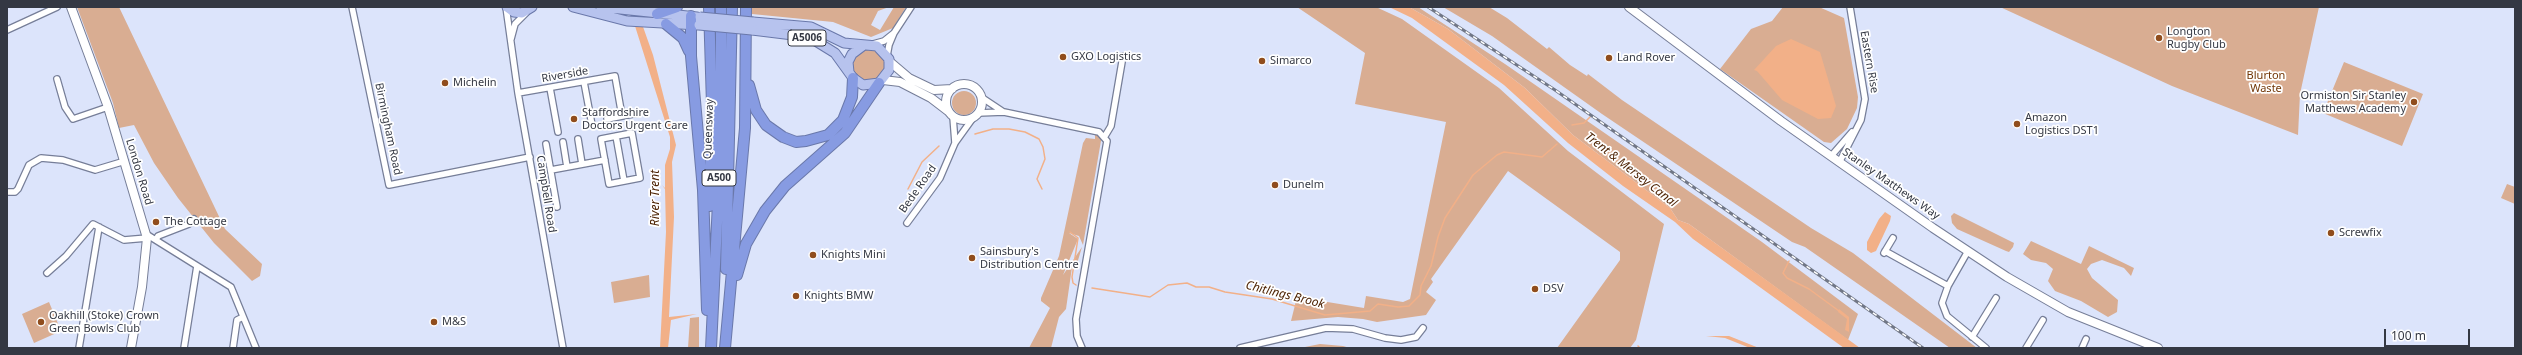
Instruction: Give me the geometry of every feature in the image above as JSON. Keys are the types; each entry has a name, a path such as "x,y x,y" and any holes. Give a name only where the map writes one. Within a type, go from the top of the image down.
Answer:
{"highway":[{"path":"656,17 677,7"},
{"path":"706,294 712,153 709,7"},
{"name":"Queensway","path":"710,348 721,139 721,7"},
{"name":"Queensway","path":"725,348 732,81 732,7"},
{"path":"725,348 742,180 746,71 746,7"},
{"path":"695,21 691,56 703,190 706,294 710,348"},
{"path":"666,24 683,38 691,56"},
{"path":"746,71 756,110 766,125 783,137 796,142 818,140 828,134 843,120 852,97 851,75"},
{"path":"725,348 739,266 757,223 786,186 845,133 868,96 881,82"}],"main road":[{"name":"London Road","path":"71,7 108,107 146,236 144,272 131,348"},
{"path":"506,7 517,13 531,9"},
{"name":"A5006","path":"573,7 627,21 656,17 666,24 695,21"},
{"name":"A5006","path":"601,7 626,10 656,17 695,21 752,26 811,28 844,43 867,45"},
{"name":"Stanley Matthews Way","path":"1629,7 1716,74 1968,251 2058,307 2158,348"},
{"name":"A5006","path":"752,26 814,40 836,53 851,75"},
{"path":"867,45 881,48 888,59 909,78 934,90 952,89 961,85 968,85 977,90 981,97 975,115 963,120 951,114 931,98 900,82 881,82 863,85 851,75 848,62 852,54 867,45"},
{"path":"881,82 889,70 888,59"},
{"path":"951,114 946,99 952,89"}],"street":[{"path":"7,30 57,7"},
{"name":"Birmingham Road","path":"352,7 389,185 530,157"},
{"name":"Campbell Road","path":"506,7 518,93 563,348"},
{"path":"888,59 889,45 894,33 911,7"},
{"name":"Eastern Rise","path":"1840,161 1861,120 1865,99 1850,7"},
{"name":"Campbell Road","path":"510,44 516,24 531,9"},
{"path":"867,45 884,41 894,33"},
{"path":"1082,348 1077,336 1076,319 1107,148 1105,136 1111,126 1123,56"},
{"name":"Riverside","path":"518,93 615,76 622,116"},
{"path":"57,79 65,107 73,119 108,107"},
{"path":"584,82 592,125"},
{"path":"550,88 558,132"},
{"path":"981,97 1004,112"},
{"path":"975,115 1004,112 1105,136"},
{"path":"607,119 638,113"},
{"name":"Bede Road","path":"951,114 955,144"},
{"name":"Bede Road","path":"906,223 940,178 955,144 975,115"},
{"name":"Eastern Rise","path":"1832,155 1861,120"},
{"path":"632,133 640,178 609,184 601,138 616,136 632,133"},
{"path":"616,136 624,181"},
{"path":"578,139 582,164"},
{"path":"563,142 567,167"},
{"path":"546,144 557,207"},
{"path":"7,192 15,192 18,189 28,165 41,158 59,159 95,170 125,161"},
{"path":"551,170 605,160"},
{"path":"156,240 158,236 189,224 194,219"},
{"path":"47,273 66,256 91,225 99,227 124,240 146,236 156,240 231,287 256,348"},
{"path":"80,348 99,227"},
{"path":"1892,238 1884,252 1948,286"},
{"path":"1968,251 1948,286 1942,303 1947,316 1986,348"},
{"path":"184,348 197,266"},
{"path":"1972,337 1996,298"},
{"path":"233,348 237,320 242,317"},
{"path":"2026,348 2043,320"},
{"path":"1240,348 1326,328 1353,329 1386,338 1401,340 1416,337 1423,328"},
{"path":"2082,348 2086,339"}],"green space":[{"path":"77,7 119,7 225,229 262,264 260,276 252,281 214,243 178,198 154,163 134,125 119,128 113,103"},
{"path":"751,7 889,7 878,11 871,25 880,30 894,7 906,7 893,28 871,37 833,22 752,14"},
{"path":"1297,7 1376,7 1402,19 1499,88 1568,151 1664,224 1636,340 1630,348 1557,348 1620,260 1620,252 1508,171 1431,279 1433,282 1426,292 1436,300 1426,315 1377,322 1338,317 1291,321 1297,297 1364,308 1366,296 1403,302 1410,299 1446,122 1355,104 1365,53"},
{"path":"1409,7 1418,7 1505,64 1762,242 1858,314 1848,340 1689,224 1678,220 1670,208 1573,135 1525,88 1448,29"},
{"path":"1443,7 1489,7 1507,18 1547,49 1549,47 1570,65 1587,76 1588,74 1622,100 1811,228 1853,253 1977,348 1950,348 1805,247 1792,242 1602,114 1492,36"},
{"path":"1783,7 1819,7 1844,18 1858,97 1857,108 1847,129 1831,143 1824,142 1720,69 1751,29 1772,21"},
{"name":"Longton Rugby Club","path":"2000,7 2319,7 2300,94 2298,135 2172,86"},
{"path":"866,49 872,49 882,56 885,65 884,71 878,78 872,81 866,81 856,74 853,68 853,62 860,52"},
{"path":"2344,62 2423,94 2402,146 2323,113"},
{"path":"964,91 973,94 976,103 973,112 964,115 955,112 952,103 955,94"},
{"path":"1095,135 1102,135 1083,245 1079,236 1069,233 1078,239 1063,275 1082,247 1076,267 1072,267 1066,309 1059,317 1051,348 1029,348 1050,308 1041,301 1041,298 1059,256 1083,143 1086,138 1095,139"},
{"path":"2507,184 2515,187 2515,204 2501,198"},
{"path":"1954,213 2014,243 2013,247 2009,252 1957,229 1952,223 1951,216"},
{"path":"2031,241 2081,264 2089,246 2134,268 2131,276 2124,268 2102,260 2091,264 2087,269 2092,278 2118,300 2117,312 2108,317 2081,301 2055,291 2048,281 2053,269 2046,263 2031,260 2023,254"},
{"path":"649,275 650,297 614,303 611,282"},
{"name":"Oakhill (Stoke) Crown Green Bowls Club","path":"49,302 61,331 34,343 22,314"},
{"path":"699,317 699,348 688,348 690,318"},
{"path":"1320,344 1343,346 1350,348 1300,348"}],"shaded area":[{"path":"629,7 636,7 653,55 676,145 672,162 674,217 669,317 697,314 671,320 668,348 660,348 666,232 665,189 662,185 665,188 665,165 670,149 670,137"},
{"path":"1389,7 1409,7 1448,29 1525,88 1573,135 1670,208 1678,220 1689,224 1860,348 1844,348 1693,239 1675,222 1623,186 1568,143 1504,85 1412,18"},
{"path":"1791,39 1820,52 1836,106 1831,118 1818,119 1782,100 1757,71 1754,70 1776,46"},
{"path":"1885,212 1891,216 1890,221 1876,251 1871,253 1867,250 1867,242 1879,219"},
{"path":"1839,309 1849,317 1849,332 1845,330 1847,319 1838,312"},
{"path":"1706,336 1729,336 1759,348 1750,348 1725,338"}],"waterway":[{"path":"1572,125 1584,123 1590,117"},
{"name":"Chitlings Brook","path":"975,134 993,129 1009,129 1025,132 1039,139 1043,147 1045,159 1037,179 1042,189"},
{"name":"Chitlings Brook","path":"1092,288 1150,297 1168,285 1187,283 1196,287 1209,287 1225,292 1272,299 1325,315 1370,311 1378,304 1398,307 1409,306 1420,295 1421,286 1431,266 1438,237 1445,218 1473,175 1497,155 1504,152 1542,157 1557,144"},
{"name":"Chitlings Brook","path":"908,189 922,162 939,146"},
{"name":"Chitlings Brook","path":"1070,232 1078,238 1072,277 1073,283 1076,285"},
{"path":"1789,261 1783,273 1787,278 1809,289 1839,311"}],"railway":[{"path":"1428,7 1555,90 1923,348"}],"place":[{"name":"Longton Rugby Club","path":"2159,38"},
{"name":"GXO Logistics","path":"1063,57"},
{"name":"Land Rover","path":"1609,58"},
{"name":"Simarco","path":"1262,61"},
{"name":"Michelin","path":"445,83"},
{"name":"Ormiston Sir Stanley Matthews Academy","path":"2414,102"},
{"name":"Staffordshire Doctors Urgent Care","path":"574,119"},
{"name":"Amazon Logistics DST1","path":"2017,124"},
{"name":"Dunelm","path":"1275,185"},
{"name":"The Cottage","path":"156,222"},
{"name":"Screwfix","path":"2331,233"},
{"name":"Knights Mini","path":"813,255"},
{"name":"Sainsbury's Distribution Centre","path":"972,258"},
{"name":"DSV","path":"1535,289"},
{"name":"Knights BMW","path":"796,296"},
{"name":"Oakhill (Stoke) Crown Green Bowls Club","path":"41,322"},
{"name":"M&S","path":"434,322"}],"park label":[{"name":"Blurton Waste","path":"2266,82"}],"water label":[{"name":"Trent & Mersey Canal","path":"1631,170"},
{"name":"River Trent","path":"656,198"}]}
